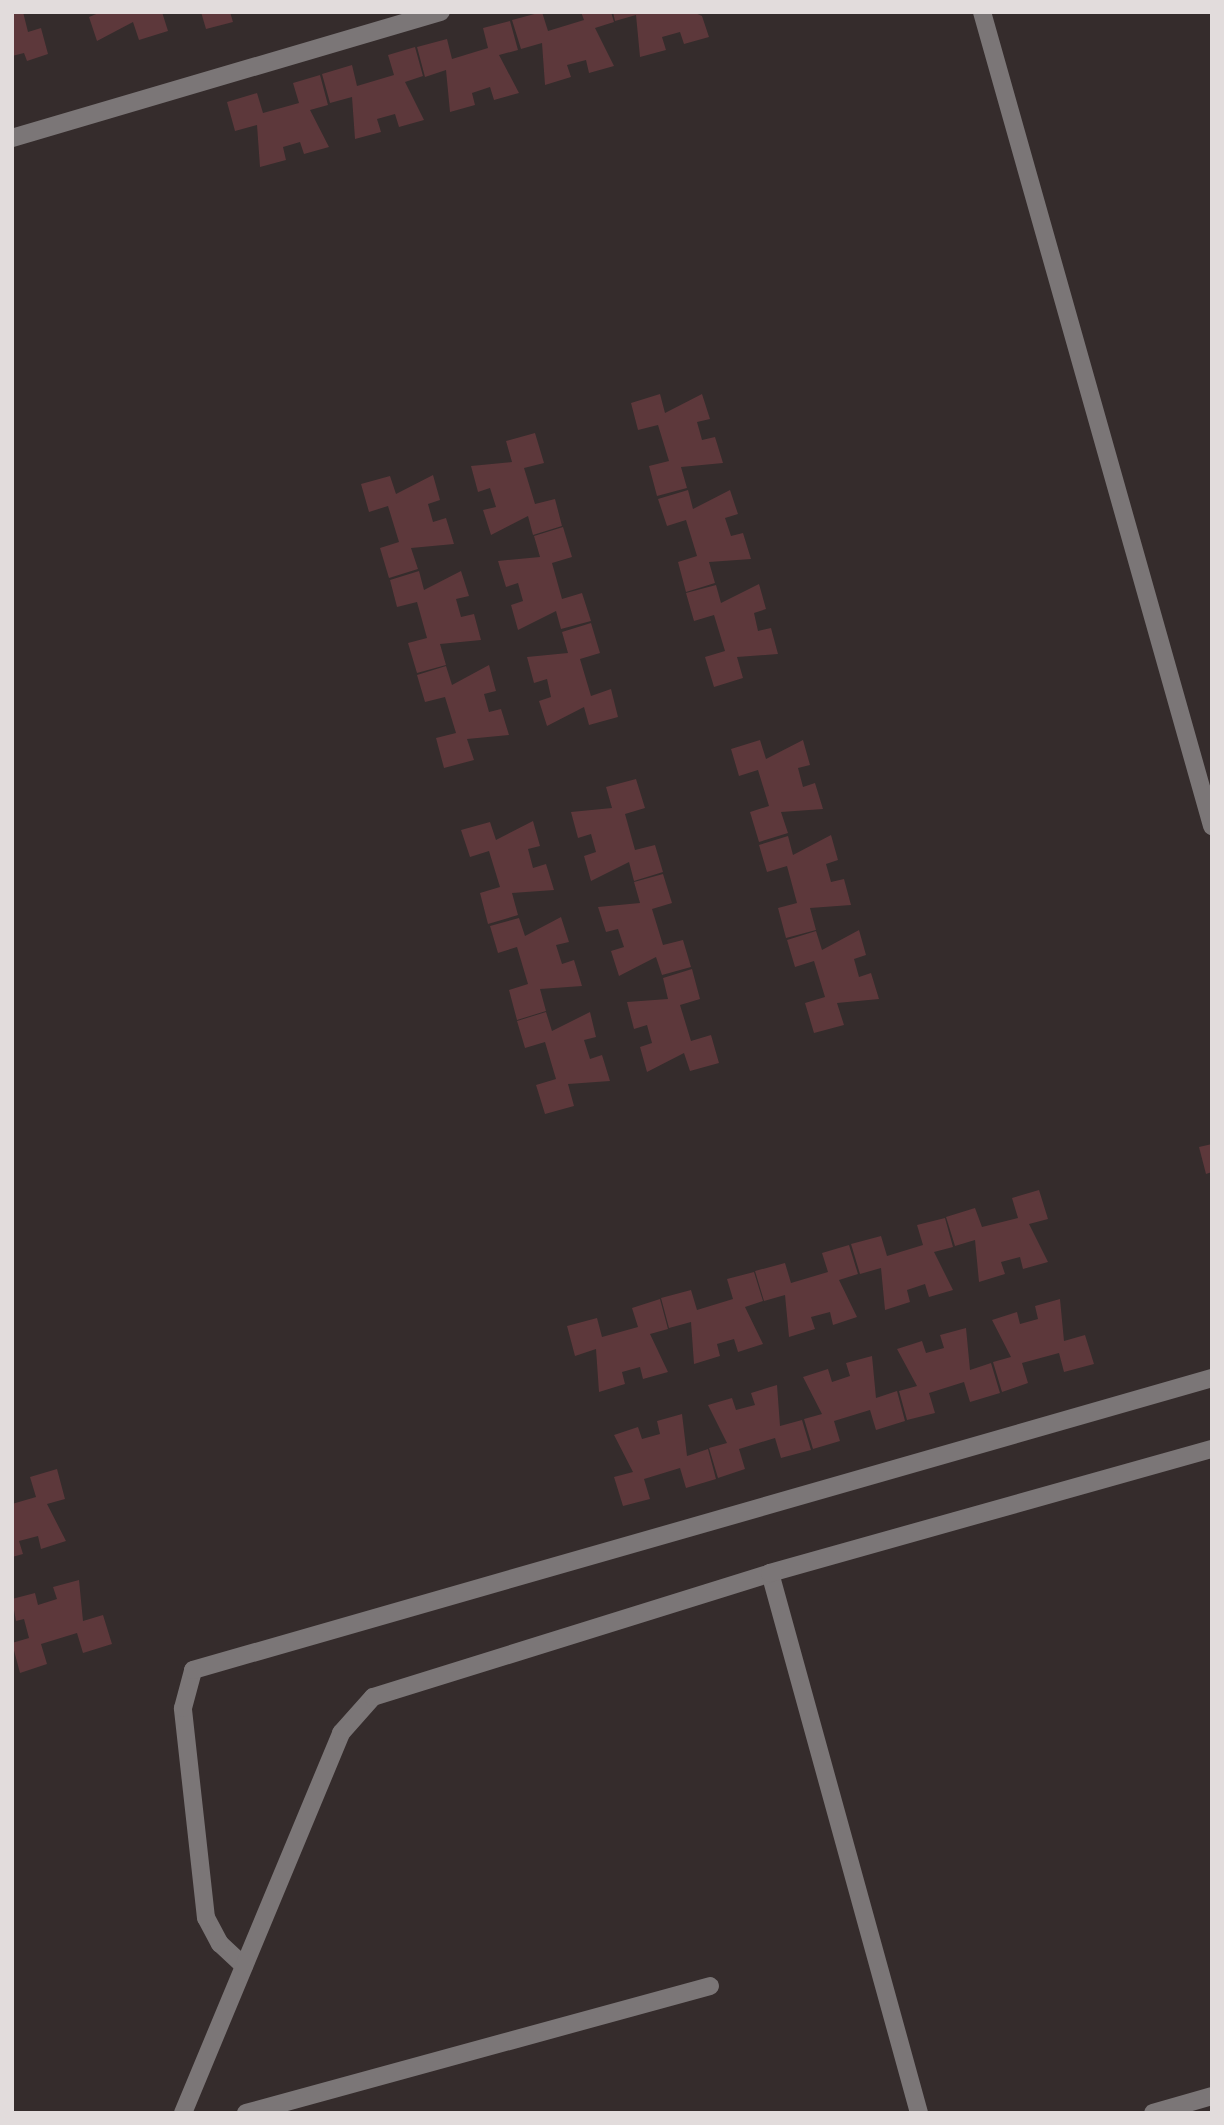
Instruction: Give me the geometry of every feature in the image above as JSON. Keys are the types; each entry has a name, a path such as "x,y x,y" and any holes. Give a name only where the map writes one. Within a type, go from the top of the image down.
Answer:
{"street":[{"path":"12,138 441,12"},
{"path":"982,12 1212,826"},
{"path":"244,1966 219,1944 206,1918 183,1708 193,1670 1212,1378"},
{"path":"183,2113 341,1733 373,1698 770,1573 1212,1449"},
{"path":"770,1573 919,2113"},
{"path":"246,2113 710,1986"},
{"path":"1153,2113 1212,2096"}],"building":[{"path":"12,12 23,12 28,32 41,28 48,54 27,61 24,53 12,56"},
{"path":"101,12 162,12 168,31 139,40 133,22 97,41 89,17"},
{"path":"201,12 230,12 233,22 206,29"},
{"path":"542,12 548,31 584,20 581,12 611,12 614,22 595,28 614,66 589,73 586,60 567,65 571,77 545,85 542,43 521,49 512,20"},
{"path":"613,12 693,12 702,16 709,37 684,44 680,32 662,37 666,50 640,57 636,15 615,21"},
{"path":"510,21 518,50 499,55 519,93 494,100 490,87 472,93 475,105 450,112 446,70 425,77 417,47 447,39 452,59 488,48 483,28"},
{"path":"415,47 423,76 405,82 424,120 399,127 395,114 377,119 381,132 355,139 352,97 330,103 322,74 352,65 357,86 394,75 388,55"},
{"path":"320,75 328,105 310,110 329,147 304,154 300,142 283,147 286,160 260,167 257,125 235,131 227,102 257,93 263,113 299,103 293,83"},
{"path":"660,394 665,413 702,394 710,419 697,422 702,440 715,437 723,463 681,467 687,488 657,496 649,466 669,461 658,425 638,430 631,403"},
{"path":"535,433 544,463 524,468 535,504 555,499 562,526 533,535 528,516 491,535 483,510 496,507 490,488 478,492 471,466 512,462 506,441"},
{"path":"433,475 440,500 428,504 433,522 446,518 454,544 411,548 418,569 389,578 380,548 399,542 388,506 369,512 361,484 390,476 396,494"},
{"path":"688,490 693,509 730,490 738,514 725,518 731,536 743,533 751,559 709,562 715,583 686,592 678,562 697,556 686,520 667,526 658,499"},
{"path":"563,527 572,557 552,563 562,599 582,593 591,621 561,629 556,611 518,630 511,605 523,601 518,583 506,587 498,561 540,557 534,536"},
{"path":"419,571 424,590 461,571 469,596 456,599 461,617 474,614 481,640 440,644 446,665 417,673 408,643 427,638 417,602 397,607 390,580"},
{"path":"759,584 766,609 754,613 758,631 771,628 778,654 737,657 743,678 714,687 705,657 725,651 714,615 694,621 686,593 716,585 721,603"},
{"path":"591,623 600,653 580,659 591,696 611,689 618,717 589,725 584,707 547,726 539,701 551,697 547,679 534,683 527,657 568,653 562,632"},
{"path":"489,665 496,691 484,694 489,712 501,709 509,735 467,739 474,760 444,768 436,738 456,733 445,697 425,702 417,675 446,666 452,685"},
{"path":"760,740 766,759 803,740 810,765 798,768 803,787 815,783 823,809 781,812 788,833 759,842 750,812 769,806 758,770 739,776 731,749"},
{"path":"636,779 645,808 625,814 635,850 655,845 663,872 634,881 629,862 591,881 584,856 596,852 591,834 578,838 571,812 612,808 606,787"},
{"path":"533,821 540,846 528,849 533,868 546,864 554,890 512,893 518,915 488,924 480,893 500,887 489,851 470,857 461,830 490,822 496,840"},
{"path":"831,835 838,860 826,864 831,882 844,879 851,905 810,908 816,930 786,938 778,908 797,903 787,866 767,872 759,845 788,836 793,855"},
{"path":"663,874 672,903 652,909 663,945 683,940 691,967 662,975 656,957 619,976 611,951 624,947 618,929 606,932 598,907 640,903 634,882"},
{"path":"561,917 569,942 556,945 562,964 574,960 582,986 540,989 546,1011 517,1020 509,990 528,984 517,947 498,953 490,926 519,918 525,936"},
{"path":"859,930 866,955 854,959 859,977 871,973 879,999 837,1003 844,1025 814,1033 805,1003 825,997 814,961 795,967 787,940 816,931 822,950"},
{"path":"692,969 700,999 680,1005 691,1041 711,1035 719,1063 690,1071 684,1053 647,1072 640,1047 652,1043 647,1025 634,1029 627,1002 668,999 663,978"},
{"path":"546,1012 552,1031 590,1012 596,1037 584,1040 590,1059 602,1055 610,1081 568,1084 574,1106 545,1114 536,1085 556,1079 545,1042 525,1048 517,1021"},
{"path":"1212,1144 1212,1172 1206,1174 1199,1147"},
{"path":"1039,1190 1048,1219 1029,1224 1048,1262 1023,1269 1020,1257 1001,1262 1005,1274 979,1282 975,1240 955,1246 946,1217 975,1208 982,1227 1018,1218 1012,1198"},
{"path":"945,1218 953,1247 934,1252 953,1290 929,1297 925,1284 907,1290 910,1302 885,1310 881,1268 860,1274 851,1244 881,1236 887,1256 923,1245 917,1225"},
{"path":"849,1245 858,1274 839,1280 857,1317 833,1325 830,1312 811,1317 815,1329 789,1337 785,1295 764,1301 755,1271 785,1263 791,1283 828,1272 822,1253"},
{"path":"754,1272 763,1301 745,1307 763,1344 738,1352 734,1339 717,1344 720,1356 694,1364 691,1322 669,1328 661,1298 691,1290 697,1310 733,1299 727,1279"},
{"path":"660,1299 668,1329 650,1334 668,1372 643,1379 640,1367 622,1372 625,1384 599,1392 596,1349 575,1356 567,1326 597,1318 602,1337 638,1327 632,1308"},
{"path":"1060,1299 1064,1341 1085,1335 1094,1364 1064,1372 1059,1353 1022,1363 1028,1383 1002,1392 993,1362 1011,1357 992,1320 1017,1312 1020,1324 1038,1319 1035,1306"},
{"path":"966,1328 970,1370 991,1363 1000,1393 970,1402 964,1382 929,1393 935,1413 907,1420 899,1391 917,1386 897,1349 922,1341 926,1353 944,1348 940,1335"},
{"path":"872,1356 876,1398 897,1391 905,1421 876,1430 870,1410 834,1421 840,1441 813,1449 804,1419 822,1414 803,1377 828,1369 832,1382 850,1376 846,1363"},
{"path":"777,1385 780,1426 802,1420 811,1450 781,1458 775,1438 739,1449 745,1469 718,1478 709,1448 727,1443 708,1405 732,1398 736,1410 755,1405 751,1393"},
{"path":"682,1414 687,1456 708,1449 716,1479 686,1488 680,1468 644,1479 650,1499 623,1506 614,1477 633,1472 614,1435 638,1427 642,1439 660,1434 657,1421"},
{"path":"57,1469 65,1499 47,1504 66,1541 41,1549 38,1536 19,1541 23,1554 12,1557 12,1504 36,1497 30,1477"},
{"path":"79,1580 83,1621 103,1615 112,1644 83,1653 77,1633 41,1644 47,1664 20,1673 12,1643 29,1638 24,1619 16,1621 12,1599 35,1593 38,1605 57,1599 53,1587"}]}
